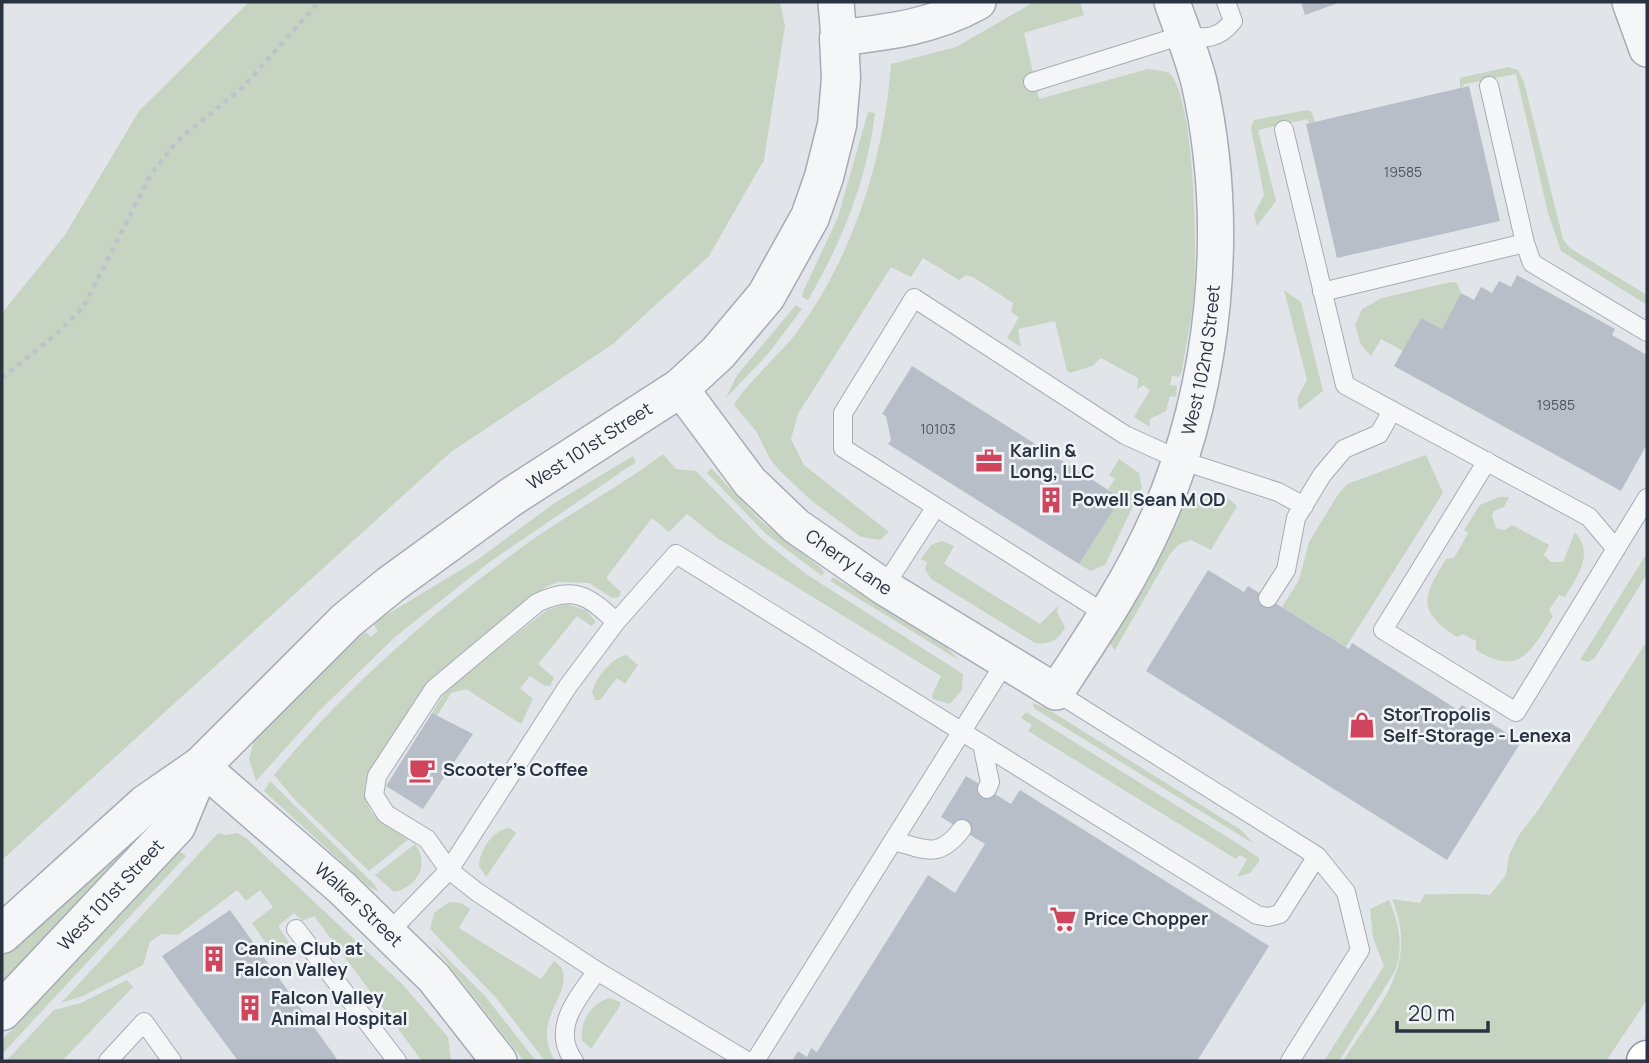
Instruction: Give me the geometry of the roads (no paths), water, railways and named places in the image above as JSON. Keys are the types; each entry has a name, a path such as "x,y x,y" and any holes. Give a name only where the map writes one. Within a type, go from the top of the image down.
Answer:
{"street":[{"path":"837,20 908,30 950,17 978,2"},
{"name":"West 102nd Street","path":"1056,692 1107,615 1157,519 1180,460 1211,318 1216,236 1213,168 1198,80 1172,2"},
{"path":"1630,2 1647,49"},
{"name":"West 101st Street","path":"2,934 146,804 201,766 336,630 390,585 511,496 680,388 718,353 766,296 810,217 824,177 836,125 841,78 837,20"},
{"name":"Cherry Lane","path":"680,388 750,482 796,526 884,587 1056,692"},
{"name":"West 101st Street","path":"2,1011 176,826 201,766"},
{"name":"Walker Street","path":"201,766 342,888 434,978 499,1061"}],"lane":[{"path":"1034,82 1183,35 1206,39 1225,32 1233,22 1226,2"},
{"path":"1489,86 1532,263 1647,332"},
{"path":"1283,130 1345,385 1589,517 1616,549"},
{"path":"1322,292 1525,243"},
{"path":"1107,615 843,448 842,413 914,298 1125,435 1180,460 1278,492 1304,506"},
{"path":"1268,598 1286,570 1296,518 1333,461 1344,449 1379,434 1392,411"},
{"path":"1487,461 1383,630 1516,712 1647,498"},
{"path":"884,587 935,508"},
{"path":"387,933 449,870 568,686 616,622 676,554 1257,915 1268,917 1280,914 1317,856"},
{"path":"616,622 593,600 565,593 537,603 434,688 377,776 374,795 386,814 427,839 449,870 597,971 747,1061"},
{"path":"755,1061 1006,661"},
{"path":"1056,692 1317,856 1346,892 1360,950 1290,1061"},
{"path":"982,744 990,782 986,789"},
{"path":"894,841 936,851 949,846 962,830"},
{"path":"296,929 397,1061"},
{"path":"574,1061 566,1049 564,1031 567,1017 597,971"},
{"path":"108,1061 144,1022 172,1061"}],"place":[{"name":"Karlin & Long, LLC","path":"989,461"},
{"name":"Powell Sean M OD","path":"1051,500"},
{"name":"StorTropolis Self-Storage - Lenexa","path":"1362,725"},
{"name":"Scooter's Coffee","path":"422,770"},
{"name":"Price Chopper","path":"1063,919"},
{"name":"Canine Club at Falcon Valley","path":"214,959"},
{"name":"Falcon Valley Animal Hospital","path":"250,1008"}]}
